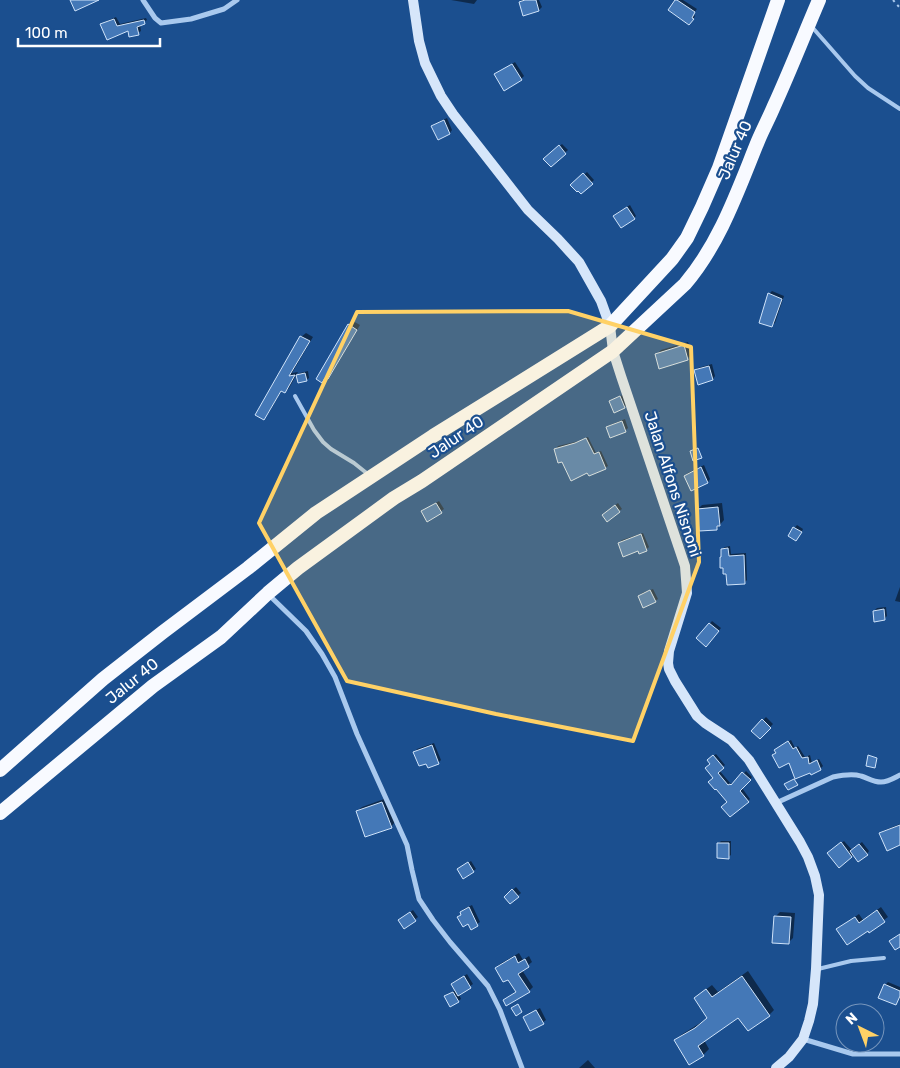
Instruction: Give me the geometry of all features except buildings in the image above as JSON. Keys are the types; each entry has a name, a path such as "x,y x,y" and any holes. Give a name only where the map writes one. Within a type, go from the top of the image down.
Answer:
{"highway":[{"name":"Jalur 40","path":"0,770 103,679 248,568 316,513 433,436 610,326 672,259 687,238 718,168 778,0"},
{"name":"Jalur 40","path":"0,813 153,686 221,637 298,568 362,521 613,351 686,284 710,248 725,219 819,0"}],"main road":[{"name":"Jalan Alfons Nisnoni","path":"413,0 419,41 425,63 441,96 528,210 579,262 601,301 610,326 613,351 685,566 687,593 669,651 669,669 697,716 705,724 731,740 749,760 804,850 815,876 819,895 813,1004 803,1039 790,1057 776,1068"}],"street":[{"path":"143,0 155,18 161,23 191,19 224,9 238,0"},
{"path":"268,593 306,631 335,677 357,734 407,845 419,899 450,942 488,986 500,1010 522,1068"},
{"path":"776,804 832,777 852,774 882,782 900,775"},
{"path":"803,1039 853,1054 900,1054"}],"lane":[{"path":"809,23 855,76 868,88 900,109"},
{"path":"295,396 323,442 371,476"},
{"path":"816,969 852,961 884,958"}],"path":[{"path":"893,0 900,8"}],"highlighted area":[{"path":"568,311 691,347 699,562 633,741 496,714 347,681 259,523 357,312"}]}
